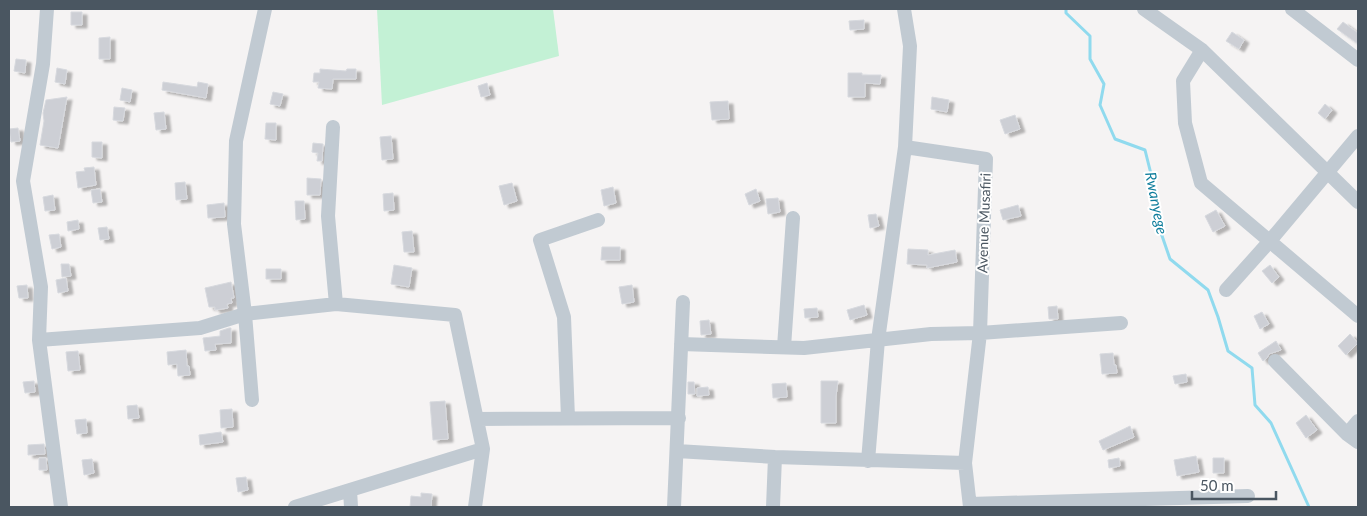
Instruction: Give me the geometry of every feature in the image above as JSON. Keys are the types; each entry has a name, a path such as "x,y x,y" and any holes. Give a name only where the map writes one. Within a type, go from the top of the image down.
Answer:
{"street":[{"path":"47,9 43,64 23,181 41,288 39,340 61,507"},
{"path":"252,400 245,314 234,224 236,141 265,9"},
{"path":"868,461 878,340 905,148 910,46 904,9"},
{"path":"1144,9 1202,50 1358,202"},
{"path":"1292,9 1358,60"},
{"path":"1202,50 1183,80 1185,124 1201,183 1358,316"},
{"path":"333,127 328,216 336,304"},
{"path":"1226,290 1358,136"},
{"name":"Avenue Musafiri","path":"905,148 986,159 980,333 965,464 970,506"},
{"path":"784,347 793,218"},
{"path":"568,418 564,317 540,240 598,220"},
{"path":"674,507 683,302"},
{"path":"39,340 200,328 245,314 336,304 455,315 483,449 475,507"},
{"path":"682,344 804,348 931,334 980,333 1121,323"},
{"path":"1275,361 1353,438 1358,421"},
{"path":"477,419 679,418"},
{"path":"295,507 483,449"},
{"path":"677,451 775,457 965,464"},
{"path":"773,507 775,457"},
{"path":"350,490 351,507"},
{"path":"970,506 1169,503 1248,496"}],"green space":[{"path":"377,9 553,9 559,56 382,105"}],"building":[{"path":"71,12 82,12 82,25 71,25"},
{"path":"864,20 864,29 850,30 849,21"},
{"path":"1343,22 1358,33 1358,44 1337,29"},
{"path":"1232,32 1244,40 1239,49 1226,41"},
{"path":"110,37 110,59 99,59 99,38"},
{"path":"16,59 26,60 25,73 14,71"},
{"path":"57,68 67,70 65,84 55,82"},
{"path":"320,69 346,71 347,69 356,69 356,79 333,79 332,89 318,88 319,82 313,82 314,73 320,73"},
{"path":"848,73 881,75 880,84 865,83 865,97 848,97"},
{"path":"163,82 197,87 198,82 208,84 206,98 162,90"},
{"path":"487,83 490,95 481,97 478,86"},
{"path":"122,88 132,90 130,102 120,100"},
{"path":"273,92 283,94 280,106 270,104"},
{"path":"67,97 58,148 40,145 46,100"},
{"path":"932,97 949,100 947,112 931,109"},
{"path":"728,101 729,119 712,120 710,102"},
{"path":"1325,104 1332,110 1325,119 1318,113"},
{"path":"114,107 125,108 123,121 113,120"},
{"path":"164,112 166,129 156,130 154,113"},
{"path":"1015,115 1020,129 1005,134 1000,120"},
{"path":"266,123 276,123 276,140 265,139"},
{"path":"18,128 20,141 11,142 9,129"},
{"path":"391,136 393,159 382,160 380,137"},
{"path":"92,142 102,142 102,158 92,157"},
{"path":"313,143 323,144 322,161 317,161 318,153 312,152"},
{"path":"94,167 96,185 78,188 76,172 85,171 84,168"},
{"path":"307,178 321,179 320,195 307,195"},
{"path":"185,182 187,199 176,200 175,183"},
{"path":"512,183 517,201 504,205 499,186"},
{"path":"613,187 616,203 604,206 601,190"},
{"path":"100,189 102,202 93,203 91,190"},
{"path":"756,189 760,201 749,205 745,194"},
{"path":"393,193 394,210 384,211 383,194"},
{"path":"53,195 55,210 45,211 43,197"},
{"path":"778,198 780,212 768,214 766,199"},
{"path":"295,201 304,201 305,219 296,220"},
{"path":"224,203 225,217 208,218 207,205"},
{"path":"1018,205 1021,216 1003,220 1000,210"},
{"path":"1216,210 1225,226 1213,232 1205,216"},
{"path":"876,214 879,226 870,228 868,215"},
{"path":"78,220 79,229 68,231 67,222"},
{"path":"107,227 109,239 100,240 98,228"},
{"path":"412,231 414,252 404,252 402,232"},
{"path":"59,234 61,247 52,249 49,235"},
{"path":"602,247 620,247 620,260 601,260"},
{"path":"908,249 928,250 928,255 955,250 957,262 927,268 927,265 907,264"},
{"path":"61,264 69,264 71,276 62,277"},
{"path":"394,265 412,268 409,287 391,284"},
{"path":"1270,265 1279,277 1272,283 1262,271"},
{"path":"266,269 281,269 281,279 266,279"},
{"path":"66,278 68,291 58,293 56,280"},
{"path":"231,282 234,298 231,298 232,303 227,304 228,308 215,310 215,307 209,307 205,288"},
{"path":"27,285 28,298 19,298 17,286"},
{"path":"632,285 634,302 622,304 619,287"},
{"path":"864,305 867,315 850,320 847,310"},
{"path":"1057,306 1058,319 1049,319 1048,307"},
{"path":"817,308 818,317 805,318 804,309"},
{"path":"1262,312 1269,324 1260,329 1254,316"},
{"path":"709,320 711,334 701,335 700,321"},
{"path":"231,328 231,343 215,344 216,350 205,351 203,338 220,336 220,331"},
{"path":"1350,334 1358,343 1346,355 1338,346"},
{"path":"1276,341 1281,350 1269,354 1263,361 1258,353"},
{"path":"186,350 187,366 189,366 190,375 178,376 177,364 168,365 167,352"},
{"path":"78,351 80,370 68,371 66,352"},
{"path":"1113,353 1117,373 1102,374 1100,354"},
{"path":"1186,374 1187,382 1175,384 1173,376"},
{"path":"34,381 35,392 25,393 23,382"},
{"path":"821,381 838,381 836,423 821,423"},
{"path":"688,382 694,382 695,394 688,394"},
{"path":"786,383 787,397 773,398 772,384"},
{"path":"708,387 709,395 697,396 697,388"},
{"path":"445,401 448,439 433,440 430,402"},
{"path":"137,405 139,418 128,419 127,406"},
{"path":"232,409 233,427 221,428 220,410"},
{"path":"1306,415 1317,430 1306,438 1296,423"},
{"path":"86,419 87,433 77,434 75,420"},
{"path":"1130,426 1134,437 1103,450 1099,441"},
{"path":"221,432 223,442 200,445 199,435"},
{"path":"44,444 45,454 28,455 28,445"},
{"path":"1196,456 1199,472 1177,476 1174,460"},
{"path":"39,458 46,458 47,470 39,470"},
{"path":"1119,458 1120,466 1109,468 1108,460"},
{"path":"1213,458 1224,458 1224,473 1213,473"},
{"path":"92,459 94,473 84,475 82,460"},
{"path":"246,477 248,490 238,492 236,478"},
{"path":"421,493 432,494 431,507 410,507 411,496 421,497"}],"waterway":[{"name":"Rwanyege","path":"1066,9 1066,13 1090,36 1090,59 1104,84 1100,105 1115,139 1145,150 1157,198 1159,227 1170,259 1208,290 1228,351 1252,368 1255,405 1271,423 1309,507"}]}
